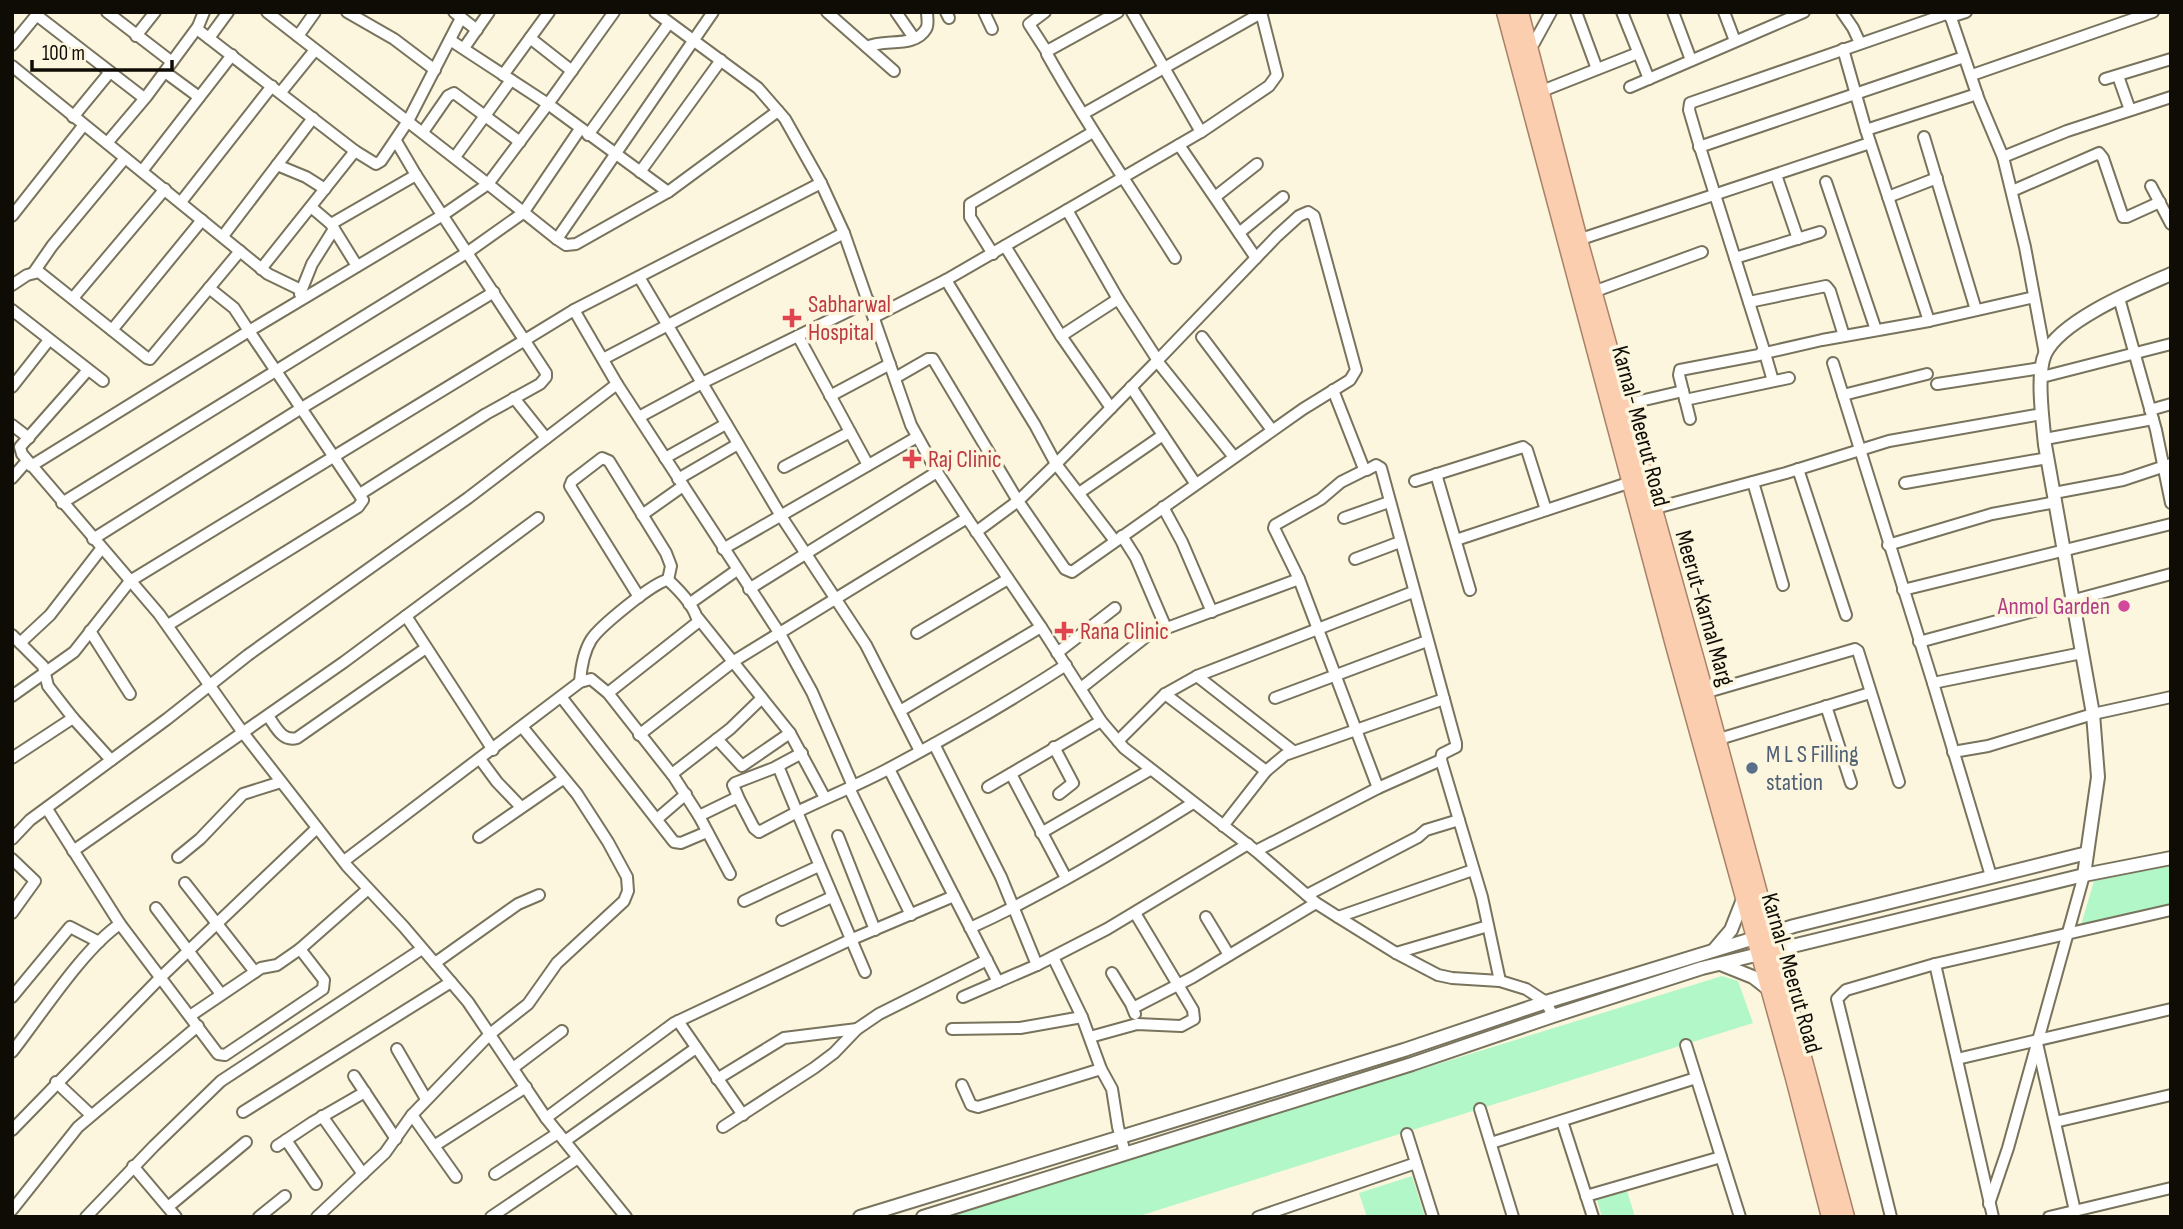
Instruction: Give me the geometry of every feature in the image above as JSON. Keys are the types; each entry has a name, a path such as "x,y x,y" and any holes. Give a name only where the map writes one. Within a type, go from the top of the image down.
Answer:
{"highway":[{"name":"Karnal- Meerut Road","path":"1506,12 1523,48 1631,482 1744,894 1765,944 1771,991 1831,1217"},
{"name":"Meerut-Karnal Marg","path":"1519,12 1523,48 1542,91 1578,240 1704,693 1765,944 1844,1217"}],"street":[{"path":"107,12 199,97"},
{"path":"107,143 197,28 204,12"},
{"path":"209,38 228,12"},
{"path":"267,12 566,245 576,244 668,192 778,111"},
{"path":"298,36 315,12"},
{"path":"346,12 371,24 435,70"},
{"path":"464,48 489,12"},
{"path":"455,157 484,117 530,38 549,12"},
{"path":"12,478 29,463 249,331 300,296 443,215 488,184 614,12"},
{"path":"655,12 758,88 785,119 821,183 844,233 917,437 967,519 1101,720 1118,741 1150,769 1252,847 1312,899 1338,917 1438,975 1500,981 1526,989 1546,1002 1553,1016"},
{"path":"557,239 713,12"},
{"path":"827,12 894,71"},
{"path":"896,12 914,38"},
{"path":"867,47 873,44 894,44 914,38 927,28 927,12"},
{"path":"984,12 992,29"},
{"path":"1045,12 1029,23 1093,132 1125,177 1175,258"},
{"path":"1047,52 1118,12"},
{"path":"1523,48 1540,34 1551,12"},
{"path":"1576,12 1597,69"},
{"path":"1622,12 1649,79"},
{"path":"1672,12 1691,60"},
{"path":"1724,12 1735,41"},
{"path":"1630,87 1804,12"},
{"path":"1842,12 1860,43"},
{"path":"1773,381 1699,147 1689,110 1693,102 1860,43 1950,14 1966,12"},
{"path":"1972,75 2152,12"},
{"path":"1134,13 1200,132"},
{"path":"874,317 993,254 1179,145 1275,79 1277,71 1261,13 1083,114"},
{"path":"136,36 149,14"},
{"path":"1950,14 1977,94 2003,157 2035,297 2045,354"},
{"path":"197,28 355,151 371,162 378,163 408,121 450,40 457,15 477,30"},
{"path":"12,46 35,17 39,17 144,98"},
{"path":"62,503 468,252 523,213 669,23"},
{"path":"530,38 572,71"},
{"path":"450,40 548,104 668,192"},
{"path":"1843,49 1870,143 1929,321"},
{"path":"181,202 276,89 315,50"},
{"path":"1542,91 1638,52"},
{"path":"142,171 232,55"},
{"path":"1699,147 1964,57"},
{"path":"2105,79 2171,59"},
{"path":"640,172 721,60"},
{"path":"12,66 261,269 300,296"},
{"path":"74,117 110,72"},
{"path":"2118,76 2130,110"},
{"path":"423,132 451,93 520,142"},
{"path":"1866,130 1977,94"},
{"path":"2003,157 2067,131 2171,97"},
{"path":"223,236 313,118"},
{"path":"12,216 16,203 83,125"},
{"path":"993,254 970,217 970,204 1093,132"},
{"path":"1924,137 1976,310"},
{"path":"360,495 413,459 540,384 546,377 540,361 396,141"},
{"path":"1578,240 1870,143"},
{"path":"1179,145 1256,258"},
{"path":"261,269 355,151"},
{"path":"2012,191 2099,153 2123,217 2127,218 2160,202"},
{"path":"12,285 34,272 52,246 125,158"},
{"path":"1215,197 1257,164"},
{"path":"277,165 306,177 325,189"},
{"path":"300,296 312,264 332,226 416,175"},
{"path":"1776,175 1798,239"},
{"path":"1888,197 1937,178"},
{"path":"12,696 74,652 130,581 574,310 821,183"},
{"path":"1826,183 1876,330"},
{"path":"2151,186 2171,225"},
{"path":"73,298 165,189"},
{"path":"1239,233 1283,197"},
{"path":"311,207 332,226 357,266"},
{"path":"1067,210 1157,360 1234,457"},
{"path":"895,378 928,359 933,359 1018,501 1068,572 1076,570 1195,483 1350,380 1356,370 1314,216 1308,212 1300,216 1056,464 1018,501 976,532"},
{"path":"111,330 202,220"},
{"path":"1735,258 1820,232"},
{"path":"603,359 844,233"},
{"path":"1006,246 1061,336 1111,408"},
{"path":"34,272 39,272 150,359 240,251"},
{"path":"1593,292 1702,252"},
{"path":"1989,1203 2008,1148 2084,875 2098,777 2093,714 2045,439 2041,372 2045,354 2054,341 2073,326 2092,312 2171,274"},
{"path":"639,277 781,516 866,645 920,751"},
{"path":"946,280 1056,464 1136,558 1166,628"},
{"path":"1749,302 1826,286 1844,336"},
{"path":"168,625 358,507 363,500 234,309 209,288"},
{"path":"93,539 300,409 494,292"},
{"path":"1690,419 1680,370 1759,355 1764,351 1929,321 2035,297"},
{"path":"2119,298 2167,465 2171,503"},
{"path":"1061,336 1118,299"},
{"path":"639,417 869,300"},
{"path":"12,310 103,381"},
{"path":"574,310 617,384 780,634 812,691 851,787 911,915"},
{"path":"798,336 868,465"},
{"path":"1202,337 1272,430"},
{"path":"12,387 49,340"},
{"path":"1937,384 2041,372 2136,354 2171,344"},
{"path":"1833,363 1991,876"},
{"path":"830,396 891,364"},
{"path":"88,370 20,447 29,463 168,625 244,734 344,862 451,982 490,1034 546,1118 626,1217"},
{"path":"1843,395 1927,374"},
{"path":"1623,405 1790,378"},
{"path":"12,839 24,825 248,655 452,509 617,384"},
{"path":"1131,387 1195,483"},
{"path":"1333,390 1366,470"},
{"path":"514,398 546,438"},
{"path":"2045,439 2151,414 2171,404"},
{"path":"1652,509 1912,435 2042,414"},
{"path":"665,458 726,424"},
{"path":"12,425 29,438"},
{"path":"784,467 850,432"},
{"path":"1079,493 1163,435"},
{"path":"723,549 917,437"},
{"path":"642,515 680,482 737,444"},
{"path":"1415,481 1523,447 1527,450 1546,510"},
{"path":"639,597 571,490 570,483 602,458 607,459 666,552 671,566 668,580"},
{"path":"1905,483 2048,458"},
{"path":"1378,788 1299,579 1275,525 1321,499 1341,482 1379,465 1457,745 1442,754 1441,760 1488,926 1500,981"},
{"path":"1888,545 1992,514 2123,480 2167,465"},
{"path":"1798,469 1846,615"},
{"path":"749,589 937,472"},
{"path":"1436,474 1470,590"},
{"path":"1456,540 1631,482"},
{"path":"1753,482 1783,585"},
{"path":"1344,518 1389,502"},
{"path":"1163,507 1182,542 1212,612"},
{"path":"73,851 244,734 538,518"},
{"path":"639,735 733,661 967,519"},
{"path":"1903,590 2171,524"},
{"path":"1355,559 1400,542"},
{"path":"101,549 50,615 15,638 40,662 48,686 73,719 111,760"},
{"path":"689,604 737,570"},
{"path":"1919,642 2171,574"},
{"path":"917,633 1008,579"},
{"path":"1081,688 1136,642 1166,628 1299,579"},
{"path":"580,682 583,658 591,640 607,622 639,597 660,582 668,580"},
{"path":"668,580 790,733 825,798"},
{"path":"1118,741 1164,694 1197,676 1413,592"},
{"path":"1057,653 1115,608"},
{"path":"405,616 493,750"},
{"path":"608,693 695,625 698,618"},
{"path":"900,711 1041,627"},
{"path":"90,631 130,694"},
{"path":"1275,698 1427,641"},
{"path":"268,716 282,736 292,740 297,738 426,648"},
{"path":"1704,693 1851,648 1858,651 1899,782"},
{"path":"1933,682 2082,653"},
{"path":"802,753 733,785 754,828 759,832 889,769 999,708 1066,665"},
{"path":"1197,676 1293,751"},
{"path":"344,862 580,682 591,679 608,693 672,774 699,816 730,874"},
{"path":"1716,740 1870,693"},
{"path":"1164,694 1266,771"},
{"path":"1953,752 1988,746 2093,714 2171,697"},
{"path":"562,698 672,841 677,844 707,832"},
{"path":"672,774 717,739 762,698"},
{"path":"1223,825 1266,771 1293,751 1444,699"},
{"path":"1826,706 1851,783"},
{"path":"12,758 73,719"},
{"path":"988,787 1101,720"},
{"path":"317,1217 363,1174 396,1139 426,1099 490,1034 528,1004 557,963 618,909 628,891 627,877 584,804 523,728"},
{"path":"717,739 743,766 790,733"},
{"path":"934,744 1015,908 1037,965"},
{"path":"1054,747 1073,783 1059,794"},
{"path":"480,759 521,807"},
{"path":"963,997 1053,957 1252,847 1441,760"},
{"path":"778,766 864,972"},
{"path":"889,769 998,982"},
{"path":"1041,832 1150,769"},
{"path":"1010,774 1066,878"},
{"path":"479,837 563,779"},
{"path":"178,857 200,839 243,794 281,782"},
{"path":"657,819 686,794"},
{"path":"699,816 738,799"},
{"path":"970,928 1015,908 1193,803"},
{"path":"47,809 120,924 218,1054 225,1055 325,986 324,980 300,949"},
{"path":"1133,1008 1229,955 1312,899 1426,830 1459,820"},
{"path":"12,1129 161,977 317,828"},
{"path":"838,836 875,930"},
{"path":"923,1217 1412,1064 1719,964 1765,944 1991,876 2087,853"},
{"path":"860,1217 1404,1050 1546,1002 1714,951 1765,944 2171,858"},
{"path":"12,859 35,881 12,913"},
{"path":"744,901 819,866"},
{"path":"1338,917 1473,870"},
{"path":"185,883 255,972"},
{"path":"190,1016 264,966 277,965 300,949 367,890"},
{"path":"1714,951 1731,930 1744,894"},
{"path":"435,963 518,904 539,895"},
{"path":"546,1118 678,1021 850,940 954,896"},
{"path":"782,920 832,897"},
{"path":"156,908 221,994"},
{"path":"1891,1217 1837,999 1846,990 1935,964 2171,910"},
{"path":"1090,1037 1137,1024 1181,1026 1194,1019 1193,1010 1135,913"},
{"path":"1206,917 1229,955"},
{"path":"12,1052 99,942 120,924"},
{"path":"1396,953 1488,926"},
{"path":"12,997 70,927 99,942"},
{"path":"88,1216 221,1081 422,949"},
{"path":"1053,957 1083,1017 1101,1069 1114,1095 1125,1153"},
{"path":"723,1127 820,1064 857,1029 905,999 987,960"},
{"path":"1719,964 1753,977 1771,991"},
{"path":"1935,964 1993,1217"},
{"path":"1112,973 1133,1008 1137,1024"},
{"path":"243,1112 451,982"},
{"path":"1956,1059 2171,1009"},
{"path":"952,1029 1020,1028 1083,1017"},
{"path":"678,1021 743,1115"},
{"path":"14,1203 71,1135 198,1026"},
{"path":"718,1079 783,1038 857,1029"},
{"path":"513,1068 562,1031"},
{"path":"2036,1041 2075,1210"},
{"path":"1686,1045 1740,1217"},
{"path":"495,1174 561,1137 696,1048"},
{"path":"397,1049 426,1099"},
{"path":"962,1085 970,1103 978,1107 1101,1069"},
{"path":"354,1076 396,1139"},
{"path":"1491,1143 1696,1078"},
{"path":"56,1082 92,1115"},
{"path":"434,1146 526,1087"},
{"path":"316,1184 282,1143 322,1116 365,1093"},
{"path":"2055,1122 2171,1095"},
{"path":"1480,1110 1513,1217"},
{"path":"412,1115 456,1177"},
{"path":"322,1116 363,1174"},
{"path":"1562,1121 1593,1217"},
{"path":"1407,1133 1433,1217"},
{"path":"168,1207 246,1142"},
{"path":"1586,1196 1721,1157"},
{"path":"491,1217 578,1158"},
{"path":"1258,1217 1416,1163"},
{"path":"134,1167 176,1217"},
{"path":"2049,1217 2171,1188"},
{"path":"259,1217 285,1196"}],"green space":[{"path":"2171,866 2171,904 2081,925 2094,881"},
{"path":"1722,976 1738,981 1753,1023 1136,1217 943,1217"},
{"path":"1412,1176 1425,1217 1367,1217 1359,1193"},
{"path":"1627,1191 1635,1217 1602,1217 1597,1200"}],"place":[{"name":"Sabharwal Hospital","path":"792,318"},
{"name":"Raj Clinic","path":"912,459"},
{"name":"Anmol Garden","path":"2124,606"},
{"name":"Rana Clinic","path":"1064,631"},
{"name":"M L S Filling station","path":"1752,768"}]}
